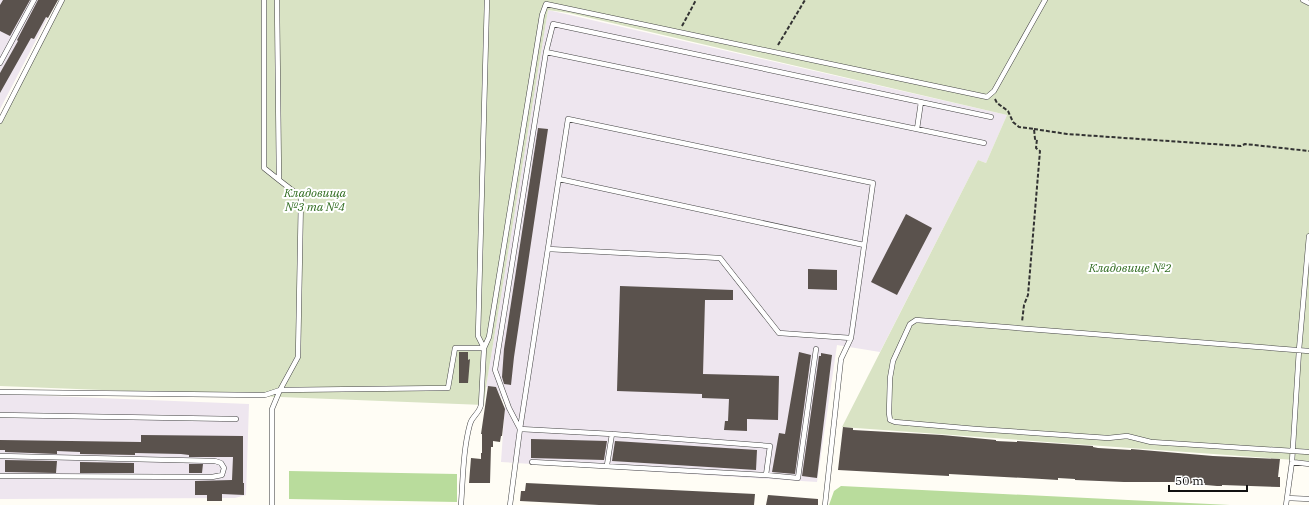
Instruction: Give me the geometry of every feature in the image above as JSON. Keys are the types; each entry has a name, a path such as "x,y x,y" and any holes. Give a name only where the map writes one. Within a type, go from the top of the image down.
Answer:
{"lane":[{"path":"0,63 34,0"},
{"path":"0,121 62,0"},
{"path":"264,0 264,168 302,197 298,357 280,390 272,409 272,505"},
{"path":"277,0 279,180"},
{"path":"484,348 478,336 487,0"},
{"path":"461,505 465,444 471,421 479,412 481,405 484,348 490,337 542,14 546,2 987,97 994,91 1045,0"},
{"path":"1303,0 1309,3"},
{"path":"520,429 509,408 495,370 546,52 553,24 991,117"},
{"path":"546,52 984,143"},
{"path":"917,129 921,102"},
{"path":"510,505 520,429 568,119 873,183 850,338 841,359 825,505"},
{"path":"559,179 864,245"},
{"path":"1286,505 1292,462 1299,350 1309,236"},
{"path":"548,249 720,258 779,333 850,338"},
{"path":"1309,351 916,320 910,324 893,361 889,413 890,420 895,422 1108,438 1127,436 1151,442 1309,452"},
{"path":"0,392 265,395 280,390 448,388 455,348 484,348"},
{"path":"532,462 607,465 798,478 816,349"},
{"path":"0,415 236,419"},
{"path":"520,429 612,434 770,446 766,475"},
{"path":"607,465 612,434"},
{"path":"0,456 214,461 221,463 224,468 222,475 212,477 0,476"},
{"path":"1292,462 1309,464"},
{"path":"1287,498 1309,499"}],"path":[{"path":"681,31 684,22 696,0"},
{"path":"774,51 805,0"},
{"path":"990,94 996,103 1008,111 1013,122 1019,127 1067,134 1241,146 1245,144 1309,151"},
{"path":"1022,328 1024,305 1028,295 1040,155 1040,151 1036,148 1034,129"}],"shaded area":[{"path":"0,0 57,0 0,109"},
{"path":"548,10 1007,115 986,163 978,160 880,352 837,345 817,482 501,462 505,404 496,388 486,387"},
{"path":"0,394 249,404 246,495 235,498 0,499"}],"green space":[{"path":"62,0 1309,0 1309,461 842,427 978,160 986,163 1007,115 569,13 548,10 484,405 0,386 0,123"},
{"path":"289,471 457,474 457,502 289,499"},
{"path":"841,486 1230,505 829,505 834,491"}],"building":[{"path":"3,0 30,0 10,36 0,31 0,5"},
{"path":"38,0 58,0 48,18 46,17 34,39 31,38 0,93 0,73"},
{"path":"538,128 548,129 511,385 504,384 502,377 504,349"},
{"path":"906,214 932,228 897,295 871,282"},
{"path":"808,269 837,270 837,290 808,289"},
{"path":"620,286 733,290 733,300 705,300 703,374 779,376 778,420 747,419 747,431 724,430 725,421 728,421 729,399 702,398 702,394 617,391"},
{"path":"459,352 468,352 468,360 470,359 468,383 459,383"},
{"path":"799,352 811,355 795,474 772,472 779,433 785,434"},
{"path":"821,353 832,355 817,478 802,476 819,356 821,356"},
{"path":"488,386 496,387 505,409 502,436 500,442 493,441 493,447 491,447 490,483 469,483 471,458 481,459 481,434"},
{"path":"843,427 853,428 853,430 942,435 996,441 1017,441 1213,456 1280,459 1278,477 1280,477 1280,487 1217,486 1173,482 1124,482 1058,478 1058,480 949,474 949,476 838,470"},
{"path":"141,435 243,436 244,495 222,494 222,501 207,501 207,495 195,495 195,481 232,480 233,457 189,457 189,455 181,454 135,453 135,455 80,454 80,452 57,451 57,454 5,452 5,450 0,450 0,440 141,442"},
{"path":"531,439 607,441 604,460 531,458"},
{"path":"615,441 757,450 756,470 612,461"},
{"path":"5,460 57,461 56,473 5,472"},
{"path":"80,462 134,463 134,473 80,473"},
{"path":"189,464 203,464 202,473 189,473"},
{"path":"526,483 755,494 754,505 599,505 520,501 521,491 525,491"},
{"path":"768,495 818,499 818,505 766,505"}],"park label":[{"name":"Кладовища №3 та №4","path":"315,200"},
{"name":"Кладовище №2","path":"1130,268"}]}
